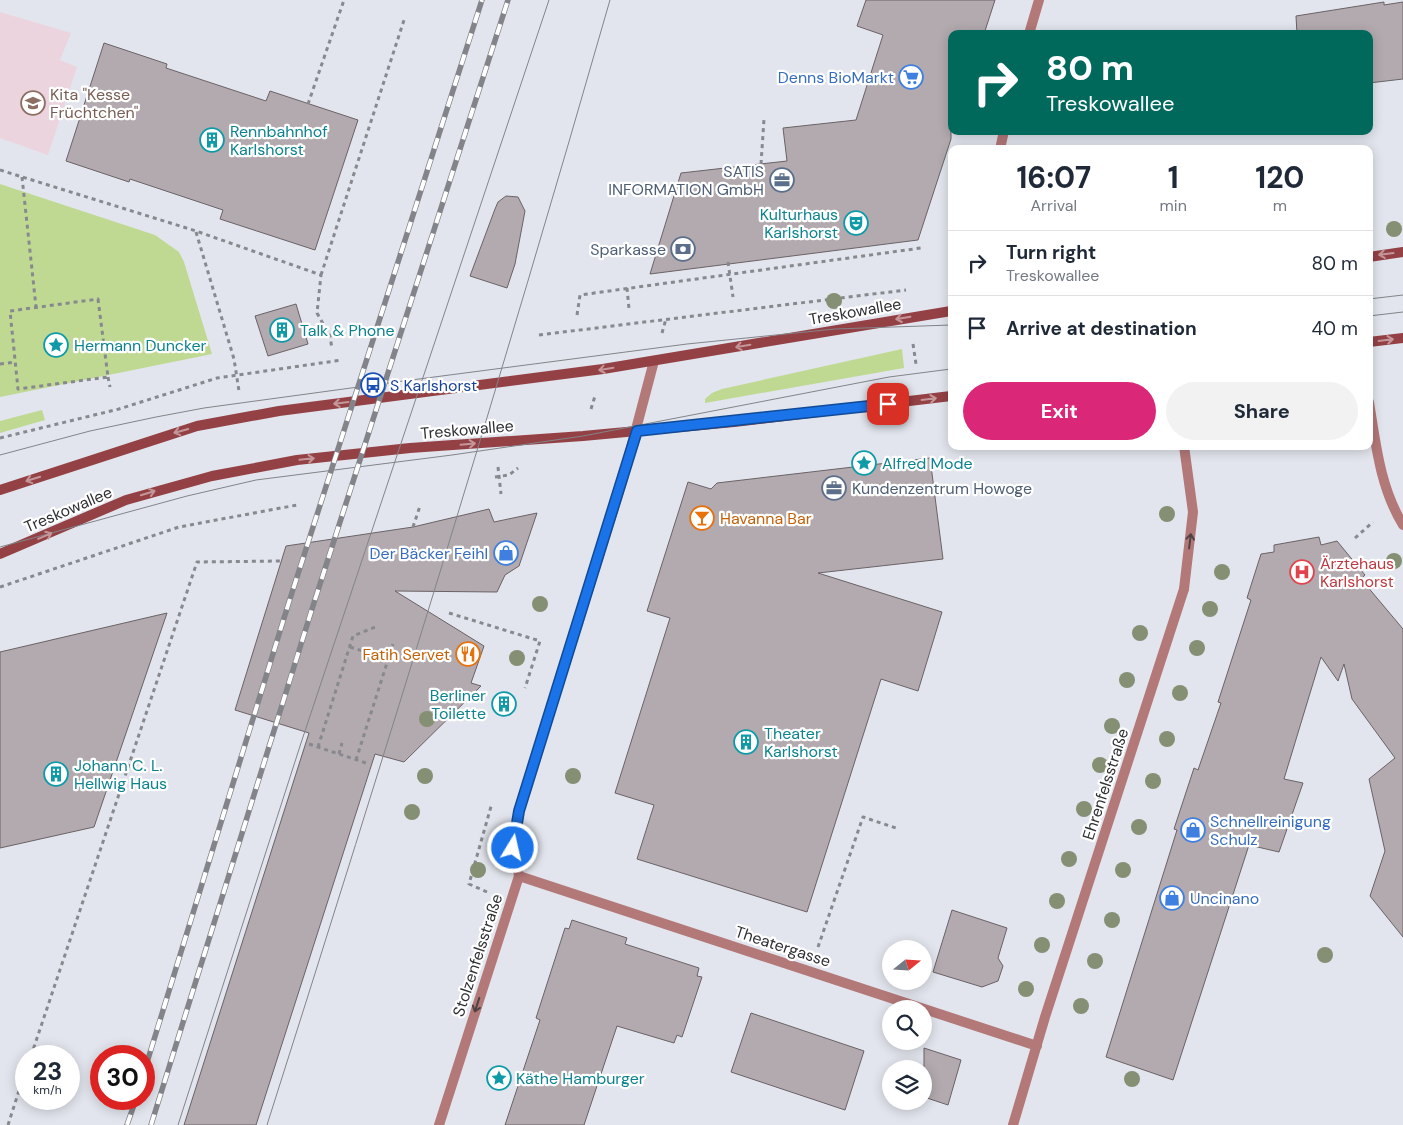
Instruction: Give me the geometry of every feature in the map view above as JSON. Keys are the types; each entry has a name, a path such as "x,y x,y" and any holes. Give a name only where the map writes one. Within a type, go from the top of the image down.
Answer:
{"main road":[{"path":"1373,256 1403,252"},
{"name":"Treskowallee","path":"0,490 167,435 231,419 654,361 948,312"},
{"path":"1373,342 1403,338"},
{"name":"Treskowallee","path":"0,554 126,500 212,476 306,459 410,448 734,422 948,396"}],"street":[{"path":"1030,30 1039,0"},
{"name":"Stolzenfelsstraße","path":"439,1125 519,876 513,848 519,811 637,431 654,361"},
{"path":"1373,426 1381,473 1391,504 1403,525"},
{"name":"Ehrenfelsstraße","path":"1013,1125 1184,589 1193,512 1185,450"},
{"name":"Theatergasse","path":"519,876 1037,1046"}],"path":[{"path":"308,104 344,0"},
{"path":"332,350 330,336 317,313 321,275 405,17"},
{"path":"761,164 764,120"},
{"path":"0,170 196,231 321,275"},
{"path":"22,177 36,307"},
{"path":"196,231 237,375 238,392"},
{"path":"577,315 580,295 922,248"},
{"path":"728,262 733,297"},
{"path":"627,288 629,309"},
{"path":"539,334 893,292"},
{"path":"108,377 18,389 10,311 98,299 110,387"},
{"path":"913,343 916,364"},
{"path":"0,438 118,409 217,378 342,360"},
{"path":"0,364 15,362"},
{"path":"591,410 598,388"},
{"path":"498,461 501,494"},
{"path":"0,587 179,527 297,505"},
{"path":"413,527 420,506"},
{"path":"35,1045 197,562 281,561"},
{"path":"449,613 540,641 525,688"},
{"path":"318,747 353,636 378,626"},
{"path":"356,760 393,644"},
{"path":"350,647 388,659"},
{"path":"309,744 369,764"},
{"path":"339,754 342,744"},
{"path":"469,884 492,803"},
{"path":"824,933 863,817 896,828"},
{"path":"8,1125 15,1103"}],"shaded area":[{"name":"Kita \"Kesse Früchtchen\"","path":"0,12 71,33 60,60 77,67 48,155 0,138"}],"green space":[{"path":"0,184 155,235 179,252 184,262 212,354 0,397"},
{"path":"902,349 904,368 705,403 705,399 712,393 722,389"},
{"path":"42,410 45,420 0,433 0,421"}],"building":[{"path":"866,0 995,0 985,30 948,30 948,135 951,135 951,139 918,240 650,274 681,173 787,161 783,128 856,120 883,35 857,26"},
{"path":"1384,2 1384,5 1403,2 1403,79 1373,83 1373,30 1297,30 1296,16"},
{"name":"Rennbahnhof Karlshorst","path":"104,43 167,64 166,68 266,101 270,91 358,120 315,250 220,219 223,210 130,179 129,182 66,161"},
{"path":"506,196 518,197 525,211 515,264 507,288 470,276 498,202"},
{"name":"Talk & Phone","path":"296,304 308,344 268,356 255,316"},
{"name":"Theater Karlshorst","path":"930,458 943,559 818,573 942,612 918,691 881,679 807,912 637,859 654,805 615,793 670,618 647,611 688,482 711,489 717,483"},
{"path":"489,509 494,522 537,513 519,566 505,575 497,592 395,591 484,646 471,683 481,686 404,762 375,754 256,1125 184,1125 309,733 235,710 286,546 413,527"},
{"path":"1319,537 1321,545 1337,541 1365,575 1361,579 1403,629 1403,937 1370,896 1385,851 1369,779 1395,758 1352,699 1344,664 1338,681 1321,657 1284,779 1303,783 1279,852 1249,845 1173,1080 1106,1057 1177,830 1174,829 1194,768 1198,770 1221,703 1218,702 1251,600 1247,598 1261,554 1274,552 1274,545"},
{"name":"Johann C. L. Hellwig Haus","path":"167,613 94,827 0,848 0,652"},
{"path":"952,910 1007,928 998,958 1003,966 998,981 982,987 933,972"},
{"path":"572,920 627,938 625,944 699,968 697,976 702,977 682,1037 677,1035 674,1043 617,1026 584,1125 505,1125 540,1020 536,1018 565,928 569,929"},
{"path":"751,1013 864,1051 845,1110 731,1072"},
{"path":"924,1050 930,1050 961,1060 948,1105 932,1100 932,1060 924,1060"}],"tram line":[{"path":"178,1125 301,743 549,0"},
{"path":"267,1125 443,564 610,0"},
{"path":"1373,299 1403,295"},
{"path":"1373,316 1403,312"},
{"path":"0,455 90,431 204,408 687,344 835,329 948,325"},
{"path":"0,547 187,496 256,480 583,436 889,377 948,369"}],"railway":[{"path":"152,1045 289,602 482,0"},
{"path":"151,1125 312,609 508,0"},
{"path":"127,1125 132,1110"}],"place":[{"name":"Denns BioMarkt","path":"911,77"},
{"name":"Kita \"Kesse Früchtchen\"","path":"33,103"},
{"name":"Rennbahnhof Karlshorst","path":"212,140"},
{"name":"SATIS INFORMATION GmbH","path":"782,180"},
{"name":"Kulturhaus Karlshorst","path":"856,223"},
{"name":"Sparkasse","path":"683,249"},
{"name":"Talk & Phone","path":"282,330"},
{"name":"Hermann Duncker","path":"56,345"},
{"name":"S Karlshorst","path":"373,385"},
{"name":"Alfred Mode","path":"864,463"},
{"name":"Kundenzentrum Howoge","path":"834,488"},
{"name":"Havanna Bar","path":"702,518"},
{"name":"Der Bäcker Feihl","path":"506,553"},
{"name":"Ärztehaus Karlshorst","path":"1302,572"},
{"name":"Fatih Servet","path":"468,654"},
{"name":"Berliner Toilette","path":"504,704"},
{"name":"Theater Karlshorst","path":"746,742"},
{"name":"Johann C. L. Hellwig Haus","path":"56,774"},
{"name":"Schnellreinigung Schulz","path":"1193,830"},
{"name":"Uncinano","path":"1172,898"},
{"name":"Käthe Hamburger","path":"499,1078"}],"route":[{"path":"513,848 519,811 637,431 888,404"}]}
